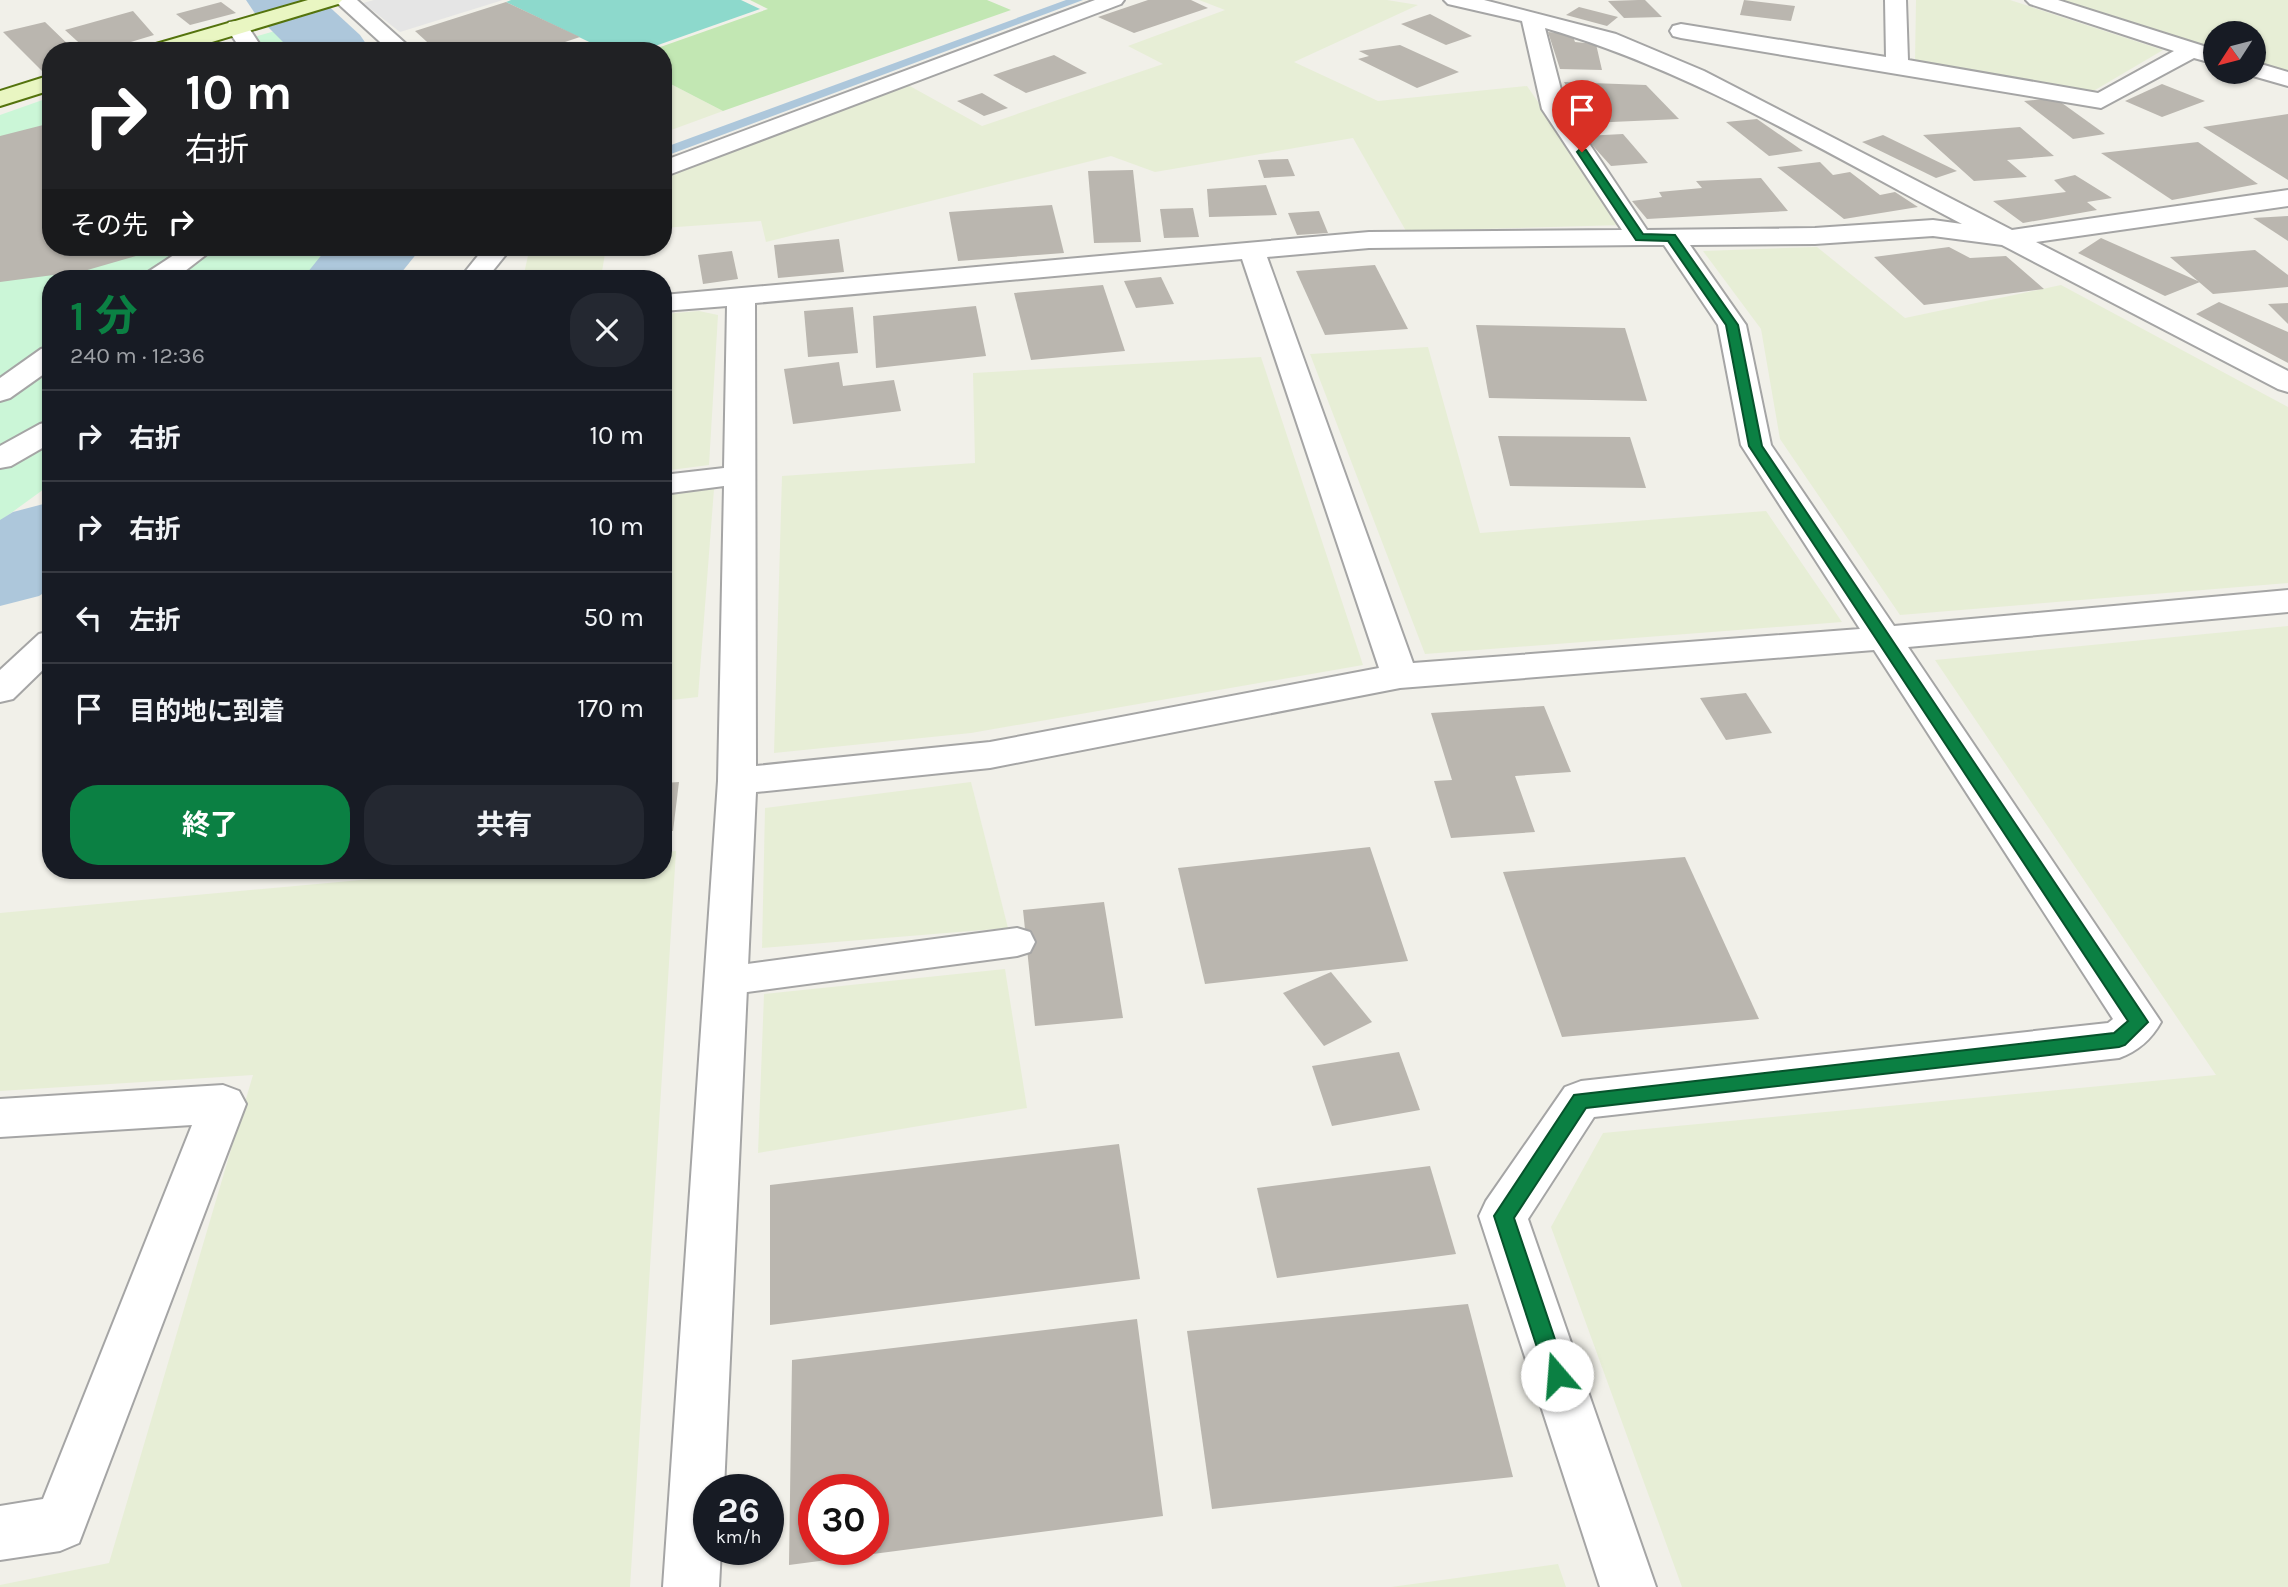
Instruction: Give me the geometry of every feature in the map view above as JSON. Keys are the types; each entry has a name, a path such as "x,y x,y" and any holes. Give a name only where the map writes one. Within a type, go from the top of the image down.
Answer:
{"street":[{"path":"344,0 393,42"},
{"path":"672,167 1114,0"},
{"path":"1455,0 1532,17 1608,39 1696,76 2288,383"},
{"path":"1896,0 1897,65"},
{"path":"2037,0 2203,53"},
{"path":"187,42 324,2"},
{"path":"1532,17 1567,4"},
{"path":"1532,17 1554,109 1655,237 1732,325 1756,446 2139,1022 2119,1040 1581,1100 1503,1216 1628,1587"},
{"path":"237,27 247,42"},
{"path":"1681,31 2101,101 2192,50"},
{"path":"2266,73 2288,79"},
{"path":"0,99 42,85"},
{"path":"672,302 1369,240 1815,236 1933,228 2008,238 2288,198"},
{"path":"1252,251 1400,676"},
{"path":"170,270 190,256"},
{"path":"480,270 491,256"},
{"path":"691,1587 737,781 741,297"},
{"path":"0,392 42,362"},
{"path":"0,459 42,435"},
{"path":"672,484 739,475"},
{"path":"737,781 990,755 1400,676 1884,638 2288,601"},
{"path":"0,690 42,650"},
{"path":"0,1118 223,1104 60,1524 0,1533"}],"lane":[{"path":"725,981 1017,942"}],"green space":[{"path":"750,0 987,0 1011,10 723,111 672,85 672,43 768,9"},
{"path":"1199,0 1387,0 1418,5 1294,62 1378,101 1527,86 1624,225 1406,231 1353,138 1155,172 1111,156 766,242 761,221 672,227 672,175 761,139 908,85 982,126 1163,64 1128,46 1225,10"},
{"path":"1916,0 2010,0 2163,50 2090,93 1915,62"},
{"path":"2056,0 2288,0 2288,72 2266,66 2266,21 2203,21 2203,46"},
{"path":"275,31 289,42 236,42"},
{"path":"672,85 723,111 672,130"},
{"path":"42,100 42,256 325,256 314,270 42,270 42,491 0,521 0,115"},
{"path":"1817,247 1905,318 2061,285 2288,407 2288,583 1900,615 1780,439 1761,329 1703,251"},
{"path":"528,256 605,256 602,270 525,270"},
{"path":"699,311 718,315 709,465 672,470 672,313"},
{"path":"1428,347 1480,533 1766,511 1842,622 1425,654 1310,354"},
{"path":"1261,357 1363,665 971,733 774,753 782,476 975,463 973,373"},
{"path":"714,489 698,697 672,700 672,494"},
{"path":"2288,626 2288,1587 1682,1587 1551,1227 1603,1133 2216,1075 1935,660"},
{"path":"971,782 1008,928 762,948 765,808"},
{"path":"672,851 676,851 630,1587 0,1587 109,1563 253,1075 0,1091 0,913 372,879 672,879"},
{"path":"1005,969 1027,1108 758,1153 764,994"},
{"path":"1558,1564 1566,1587 1391,1587"}],"shaded area":[{"path":"374,0 503,0 400,32 363,3"},
{"path":"741,0 760,9 666,42 589,42 506,2"}],"building":[{"path":"1148,0 1191,0 1208,8 1134,33 1098,17"},
{"path":"1645,0 1662,17 1624,18 1608,1"},
{"path":"1744,0 1795,6 1791,21 1740,15"},
{"path":"221,2 236,13 190,25 176,14"},
{"path":"506,2 580,37 565,42 427,42 415,31"},
{"path":"1579,7 1618,17 1607,26 1566,15"},
{"path":"133,11 154,35 131,42 78,42 65,30"},
{"path":"1430,14 1472,36 1446,45 1401,24"},
{"path":"45,22 66,42 42,42 42,71 3,32"},
{"path":"1548,32 1572,34 1575,42 1596,44 1602,70 1560,69"},
{"path":"1400,45 1459,72 1417,88 1358,59 1369,56 1359,51"},
{"path":"1054,55 1087,73 1026,93 993,75"},
{"path":"1564,82 1646,85 1679,119 1589,123"},
{"path":"2162,84 2205,101 2162,117 2125,101"},
{"path":"982,93 1008,108 984,116 957,101"},
{"path":"2055,98 2105,134 2073,139 2024,101"},
{"path":"2288,114 2288,180 2203,127"},
{"path":"1757,119 1803,151 1769,156 1726,122"},
{"path":"42,125 42,256 136,256 87,270 42,270 42,276 0,282 0,136"},
{"path":"2020,127 2054,156 2007,160 2027,177 1974,181 1923,135"},
{"path":"1623,134 1648,163 1611,166 1584,136"},
{"path":"1883,135 1957,171 1936,178 1862,142"},
{"path":"2198,142 2258,184 2172,200 2101,153"},
{"path":"1288,159 1295,176 1264,178 1258,160"},
{"path":"1820,162 1833,175 1850,172 1880,195 1895,192 1918,207 1844,219 1777,167"},
{"path":"1133,170 1141,242 1094,243 1088,171"},
{"path":"2075,175 2112,198 2087,202 2097,210 2023,223 1993,201 2066,192 2054,180"},
{"path":"1761,178 1788,211 1647,219 1632,201 1662,197 1659,192 1702,188 1696,181"},
{"path":"1266,185 1277,215 1209,217 1207,189"},
{"path":"1052,205 1064,253 958,261 949,212"},
{"path":"1193,208 1199,237 1164,238 1160,209"},
{"path":"1319,211 1328,233 1297,235 1288,213"},
{"path":"2288,216 2288,241 2253,218"},
{"path":"2101,238 2200,282 2165,296 2078,253"},
{"path":"839,239 844,272 778,278 774,245"},
{"path":"1949,247 1970,258 2006,256 2044,289 1924,305 1874,257"},
{"path":"2255,250 2288,275 2288,287 2213,294 2170,257"},
{"path":"732,251 738,279 703,284 698,255"},
{"path":"1375,265 1408,329 1325,335 1296,271"},
{"path":"1161,277 1174,304 1136,308 1124,281"},
{"path":"1103,285 1125,351 1031,360 1014,293"},
{"path":"2219,302 2288,332 2288,363 2196,314"},
{"path":"2288,303 2288,324 2268,304"},
{"path":"976,306 986,356 876,368 873,316"},
{"path":"853,307 858,353 808,357 804,311"},
{"path":"1476,325 1625,328 1647,401 1489,398"},
{"path":"839,362 843,386 894,380 901,411 793,424 784,369"},
{"path":"1498,436 1630,437 1646,488 1510,486"},
{"path":"1746,693 1772,733 1726,740 1700,698"},
{"path":"1544,706 1571,772 1515,776 1535,832 1451,838 1434,781 1452,780 1431,713"},
{"path":"672,782 679,782 673,831 672,831"},
{"path":"1370,847 1408,961 1205,984 1178,868"},
{"path":"1685,857 1759,1019 1562,1037 1503,872"},
{"path":"1104,902 1123,1018 1035,1026 1023,910"},
{"path":"1331,972 1372,1022 1324,1046 1283,993"},
{"path":"1399,1052 1420,1110 1332,1126 1312,1066"},
{"path":"1119,1144 1140,1279 770,1325 770,1185"},
{"path":"1430,1166 1456,1254 1277,1278 1257,1188"},
{"path":"1468,1304 1513,1477 1212,1509 1187,1331"},
{"path":"1137,1319 1163,1516 889,1552 889,1474 798,1474 798,1564 789,1565 792,1360"}],"waterway":[{"path":"281,0 325,42"},
{"path":"672,150 1077,0"},
{"path":"356,270 369,256"},
{"path":"0,572 42,542"}],"route":[{"path":"1557,1375 1503,1216 1581,1100 2119,1040 2139,1022 1756,446 1732,325 1671,237 1640,238 1582,152"}]}
